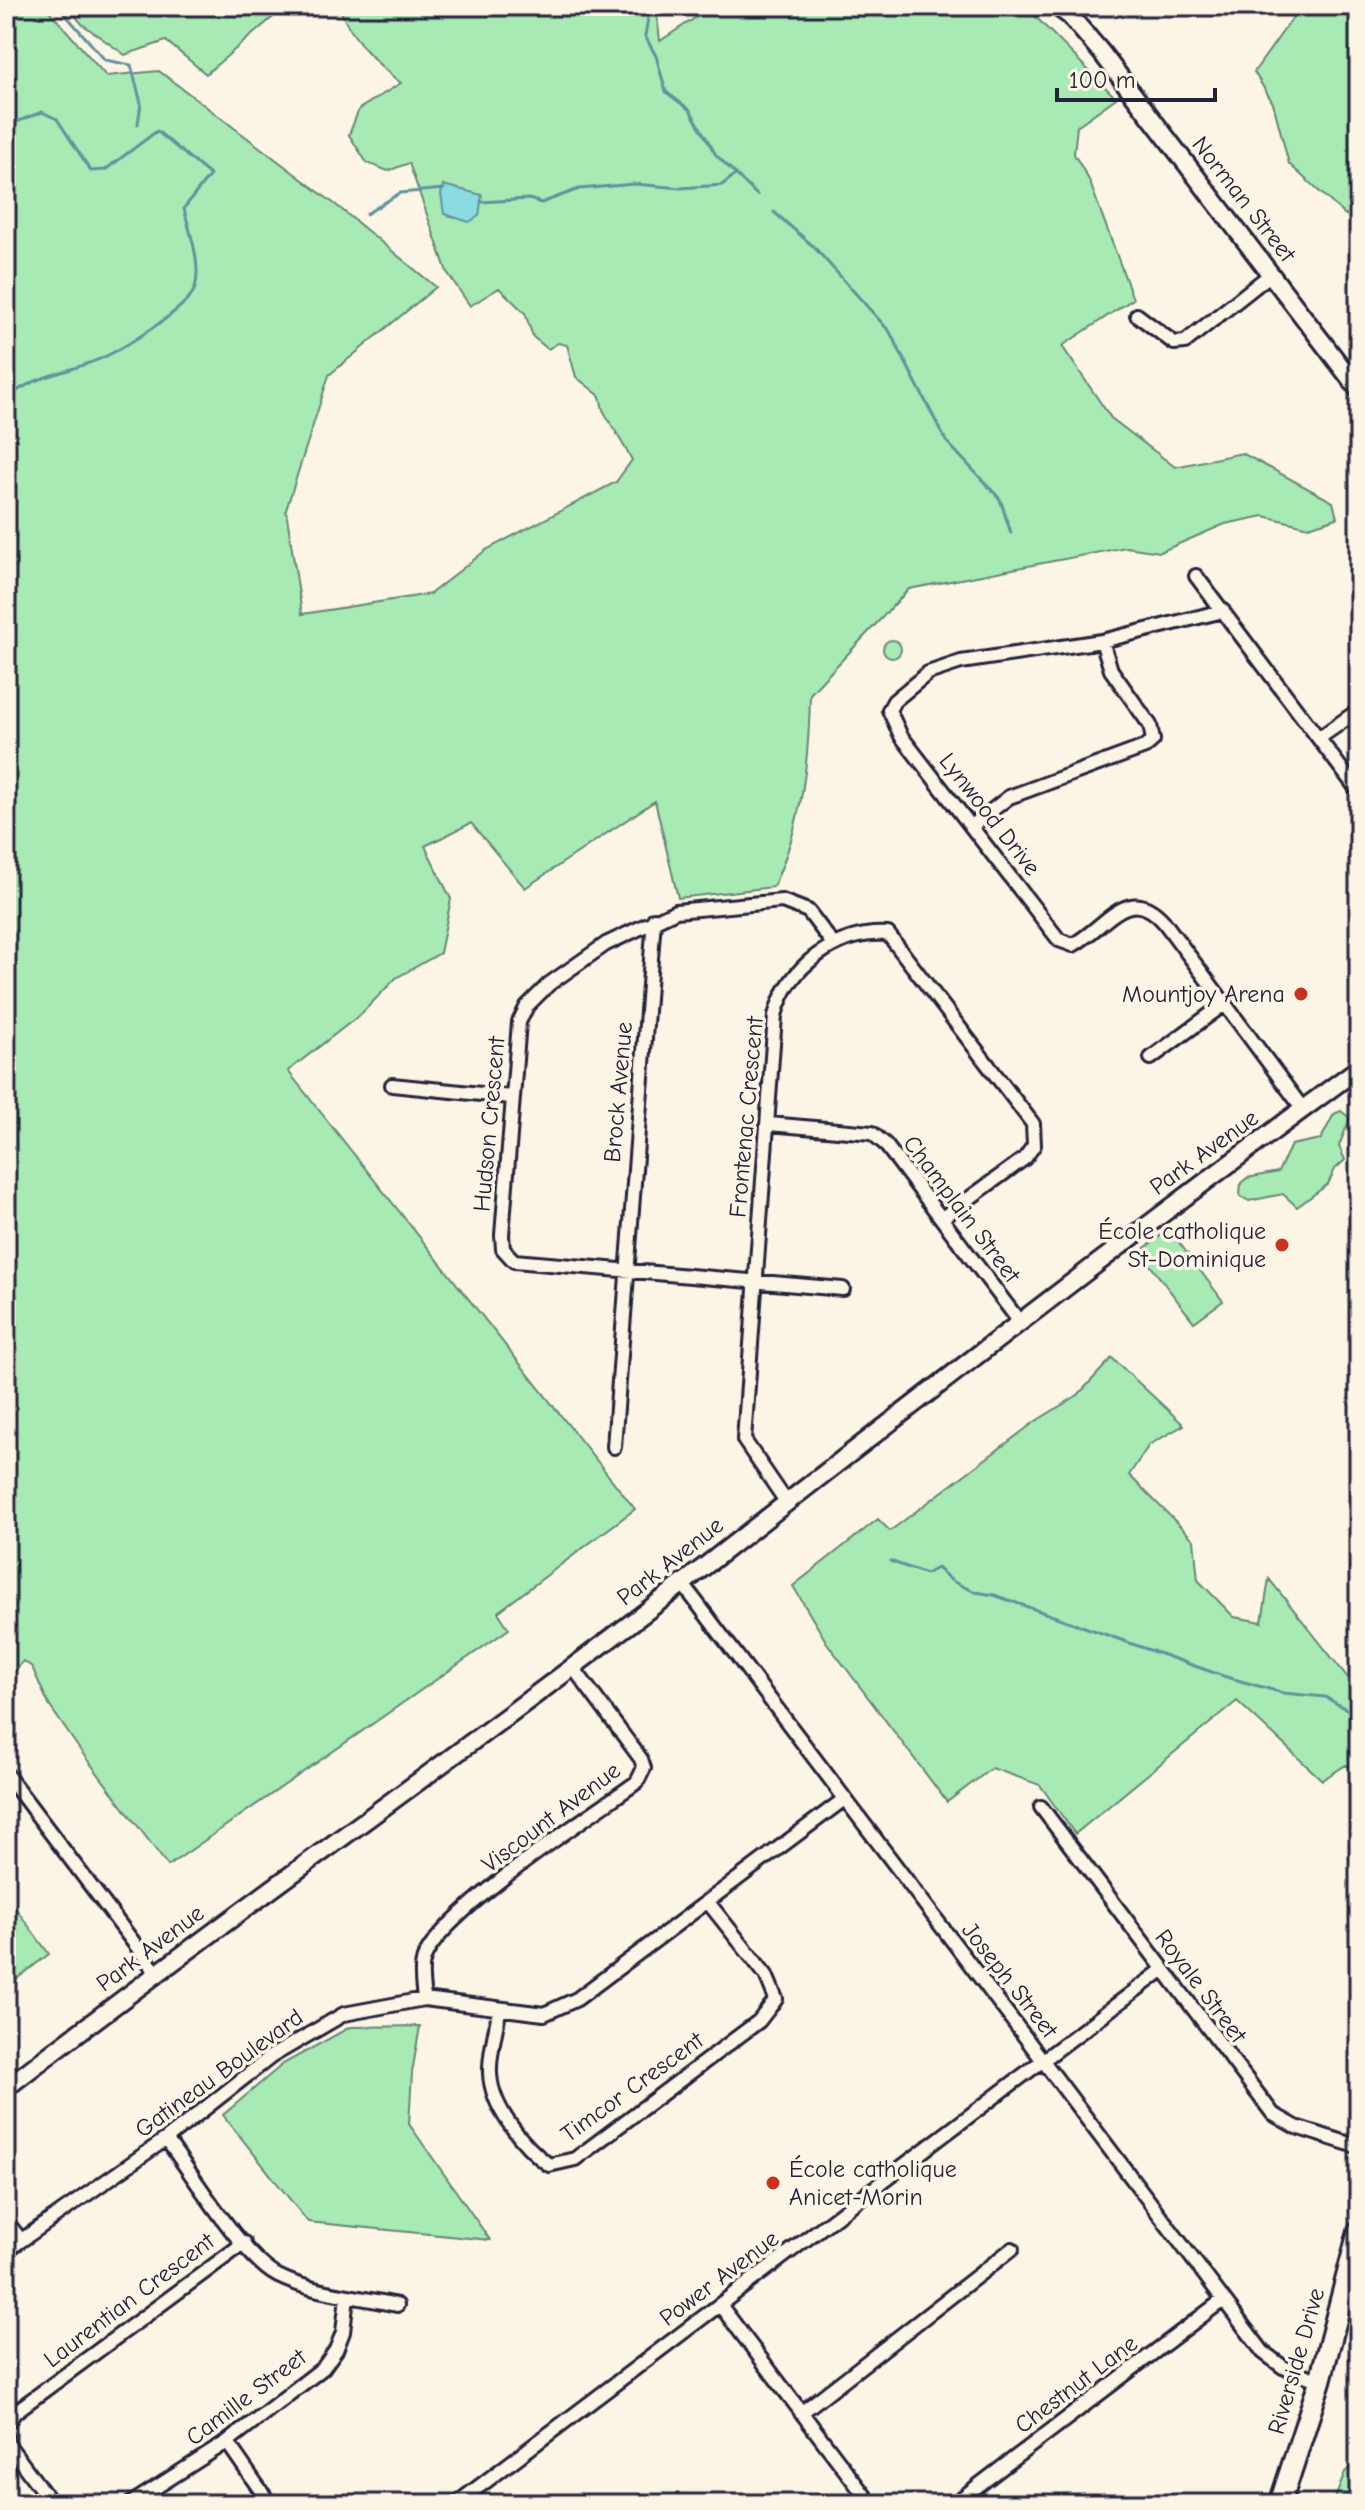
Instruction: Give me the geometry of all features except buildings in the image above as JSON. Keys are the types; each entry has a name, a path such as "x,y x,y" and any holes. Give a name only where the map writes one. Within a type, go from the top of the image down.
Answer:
{"main road":[{"name":"Riverside Drive","path":"1280,2504 1320,2381 1359,2231"}],"street":[{"name":"Norman Street","path":"1056,6 1070,16 1101,52 1359,390"},
{"path":"1137,315 1174,343 1185,342 1271,274"},
{"path":"1196,576 1359,792"},
{"name":"Lynwood Drive","path":"1223,611 1102,641 961,662 928,673 894,701 889,710 901,736 1059,940 1073,945 1132,903 1146,905 1164,922 1303,1109"},
{"path":"972,826 1009,797 1145,747 1153,740 1150,725 1111,670 1102,641"},
{"path":"1319,738 1359,710"},
{"name":"Hudson Crescent","path":"833,944 808,911 782,901 676,911 606,944 549,984 527,1006 519,1022 511,1097 503,1249 514,1261 843,1289"},
{"name":"Brock Avenue","path":"614,1447 654,919"},
{"name":"Frontenac Crescent","path":"785,1500 744,1440 753,1281 769,1124 775,1016 780,996 791,978 833,944 871,933 888,934 1033,1124 1034,1145 1025,1158 942,1218"},
{"path":"1151,1058 1223,1005"},
{"name":"Park Avenue","path":"6,2088 156,1972 682,1583 1019,1321 1303,1109 1355,1077"},
{"path":"392,1085 511,1097"},
{"name":"Champlain Street","path":"769,1124 872,1133 885,1144 1019,1321"},
{"path":"1359,1299 1359,1305"},
{"name":"Joseph Street","path":"682,1583 1223,2300 1272,2360 1320,2381"},
{"name":"Viscount Avenue","path":"424,1999 423,1962 439,1936 470,1905 637,1782 644,1768 641,1759 572,1666"},
{"path":"6,1774 156,1972"},
{"name":"Gatineau Boulevard","path":"6,2251 166,2139 272,2056 344,2014 424,1999 499,2011 544,2014 577,1999 843,1800"},
{"name":"Royale Street","path":"1041,1807 1161,1971 1273,2114 1296,2127 1359,2147"},
{"name":"Timcor Crescent","path":"499,2011 489,2072 494,2096 533,2153 549,2165 575,2159 759,2021 776,1999 766,1975 707,1901"},
{"name":"Power Avenue","path":"456,2504 1161,1971"},
{"path":"166,2139 244,2243 277,2275 347,2297 397,2305"},
{"path":"6,2221 21,2240"},
{"name":"Laurentian Crescent","path":"6,2425 15,2412 244,2243"},
{"path":"801,2413 1012,2249"},
{"name":"Camille Street","path":"130,2504 227,2442 323,2368 336,2350 343,2332 347,2297"},
{"name":"Chestnut Lane","path":"954,2504 1223,2300"},
{"path":"720,2305 871,2504"},
{"path":"6,2435 7,2443 52,2504"},
{"path":"227,2442 270,2504"}],"green space":[{"path":"6,6 45,6 106,76 159,71 336,205 436,287 329,375 286,510 302,614 430,594 486,550 616,482 632,460 603,410 600,396 576,377 567,345 558,343 548,349 533,337 525,313 499,288 470,306 447,272 409,163 388,171 367,163 349,135 359,109 401,83 364,48 339,6 656,6 660,41 713,6 1025,6 1116,98 1077,126 1074,154 1089,180 1133,299 1062,346 1111,418 1175,467 1242,453 1333,502 1337,518 1309,527 1264,516 1225,524 1160,552 1126,547 909,589 810,694 802,793 791,841 773,887 678,898 655,801 525,888 471,823 425,846 451,899 440,953 396,978 361,1014 288,1071 635,1509 498,1612 509,1629 168,1866 49,1705 32,1667 23,1661 6,1683"},
{"path":"67,6 286,6 206,74 166,41 125,55 82,24"},
{"path":"1301,6 1359,6 1359,222 1344,214 1289,164 1273,103 1254,72"},
{"path":"892,640 901,649 892,658 883,649"},
{"path":"1341,1111 1350,1118 1339,1146 1345,1160 1335,1169 1328,1184 1297,1207 1283,1194 1249,1201 1240,1196 1241,1183 1247,1178 1278,1172 1291,1145 1321,1139 1334,1114"},
{"path":"1169,1229 1223,1301 1194,1322 1140,1252"},
{"path":"1112,1358 1184,1425 1149,1445 1129,1475 1194,1540 1198,1580 1234,1617 1262,1622 1269,1579 1353,1684 1359,1681 1359,1773 1346,1765 1322,1780 1237,1701 1075,1834 1040,1785 992,1768 947,1802 827,1643 793,1586 878,1519 890,1531 1036,1421 1078,1395"},
{"path":"6,1895 49,1954 6,1987"},
{"path":"420,2026 412,2073 409,2124 490,2240 308,2222 223,2115 283,2064 350,2027"},
{"path":"1359,2460 1359,2504 1333,2504 1345,2472"}],"water":[{"path":"443,185 482,195 479,216 469,222 444,214"}],"waterway":[{"path":"58,6 105,60 131,65 141,103 138,124"},
{"path":"643,6 648,18 645,36 656,56 666,92 690,110 716,155 757,195"},
{"path":"6,126 42,112 57,119 91,171 105,170 157,131 210,175 184,208 194,247 197,278 195,288 181,306 111,353 27,385 6,400"},
{"path":"481,202 529,199 541,203 579,189 634,184 681,188 722,185 736,174"},
{"path":"366,214 400,193 444,189"},
{"path":"774,212 814,247 890,332 946,441 1000,499 1011,533"},
{"path":"890,1561 926,1574 937,1568 952,1581 975,1592 994,1595 1223,1676 1283,1693 1325,1697 1359,1716"}],"place":[{"name":"Mountjoy Arena","path":"1301,994"},
{"name":"École catholique St-Dominique","path":"1282,1245"},
{"name":"École catholique Anicet-Morin","path":"773,2183"}]}
